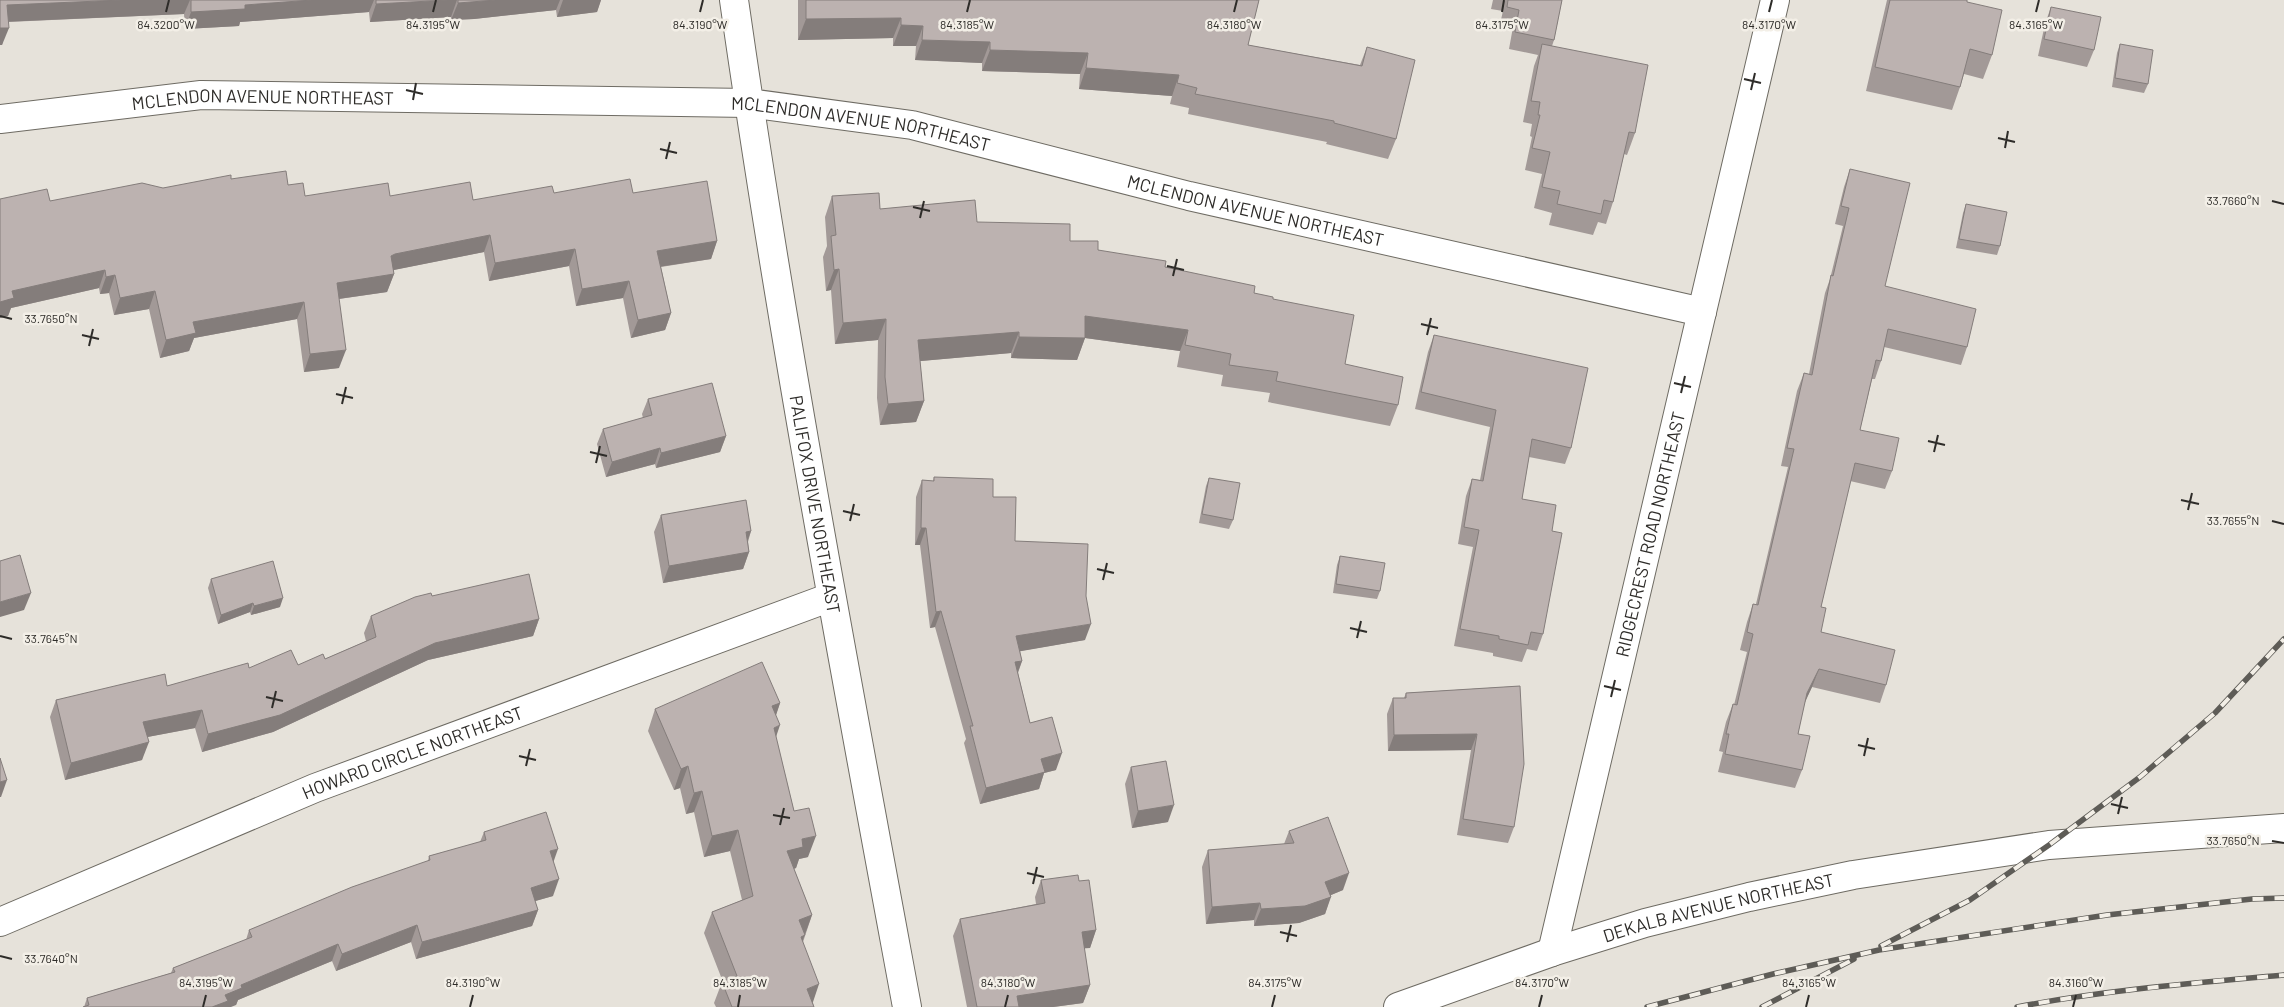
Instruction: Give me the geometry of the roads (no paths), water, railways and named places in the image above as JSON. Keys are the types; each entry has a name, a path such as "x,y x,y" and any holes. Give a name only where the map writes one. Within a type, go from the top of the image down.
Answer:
{"street":[{"name":"PALIFOX DRIVE NORTHEAST","path":"734,0 748,103 831,597 907,1007"},
{"name":"RIDGECREST ROAD NORTHEAST","path":"1552,952 1775,0"},
{"name":"MCLENDON AVENUE NORTHEAST","path":"0,119 201,95 748,103 912,125 1189,196 1702,312"},
{"name":"HOWARD CIRCLE NORTHEAST","path":"0,922 315,788 831,597"},
{"name":"DEKALB AVENUE NORTHEAST","path":"1398,1007 1552,952 1644,923 1749,897 1853,875 2049,845 2284,828"}],"railway":[{"path":"1881,946 1970,900 2049,845 2140,777 2215,713 2284,639"},
{"path":"1647,1007 1773,974 1879,950 2107,915 2252,899 2284,898"},
{"path":"1762,1007 1854,959"},
{"path":"2017,1007 2117,992 2284,975"}]}
